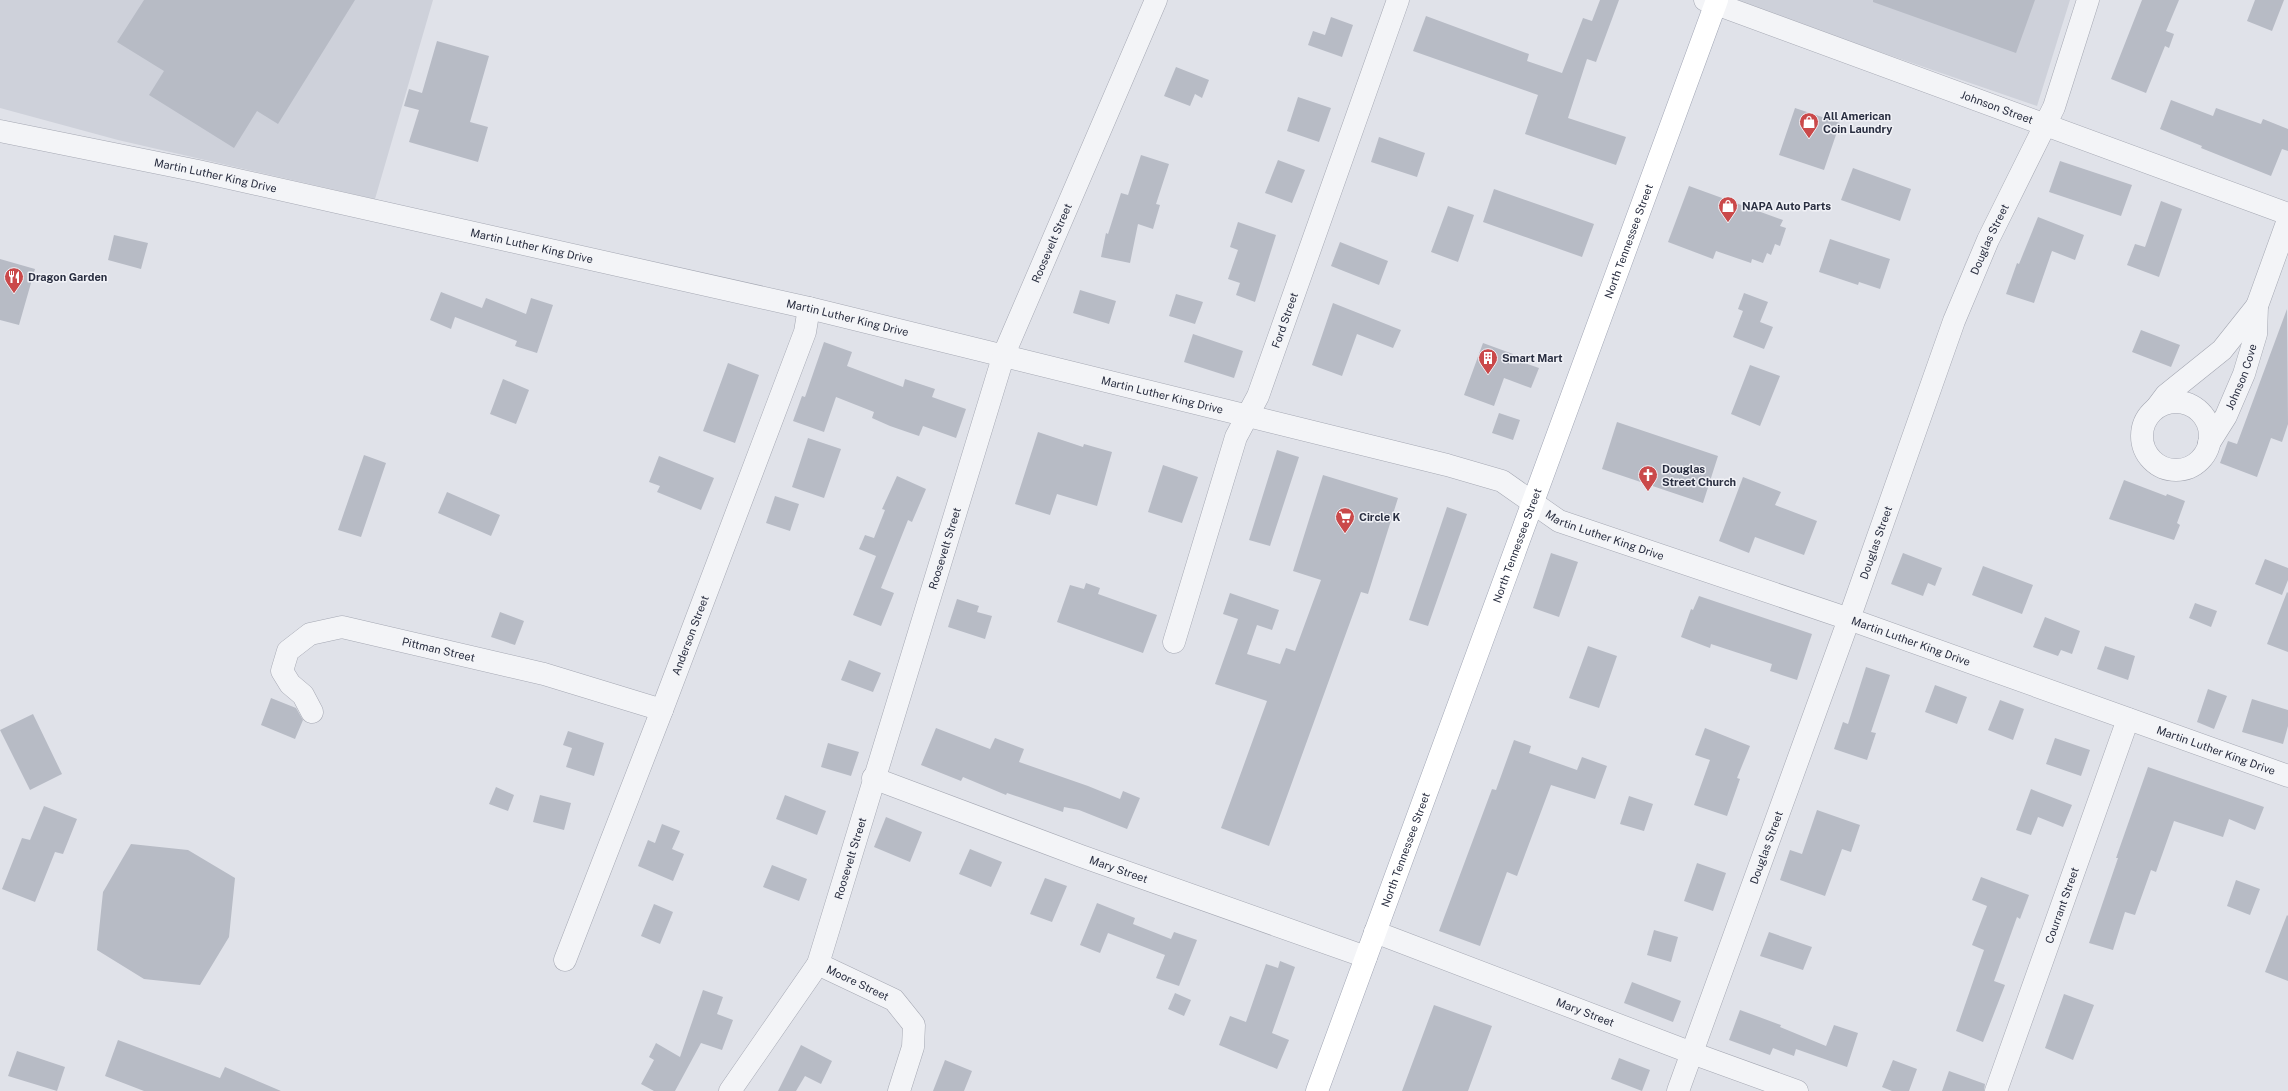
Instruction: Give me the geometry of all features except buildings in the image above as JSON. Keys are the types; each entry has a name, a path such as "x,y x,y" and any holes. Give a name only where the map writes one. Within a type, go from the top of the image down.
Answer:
{"main road":[{"name":"North Tennessee Street","path":"1317,1091 1533,504 1713,1"}],"street":[{"name":"Roosevelt Street","path":"730,1091 818,964 873,778 1004,354 1156,0"},
{"name":"Ford Street","path":"1174,642 1236,437 1258,396 1398,0"},
{"name":"Douglas Street","path":"1678,1091 1849,619 1940,359 1968,284 1991,233 2046,126 2063,81 2088,0"},
{"name":"Johnson Street","path":"1713,1 2046,126 2288,214"},
{"name":"Martin Luther King Drive","path":"0,131 205,173 810,308 1004,354 1502,481 1559,521 1849,619 2288,776"},
{"name":"Johnson Cove","path":"2257,306 2222,350 2166,395 2148,416 2143,429 2142,442 2147,454 2156,464 2169,469 2182,469 2194,464 2204,455 2209,443 2226,416 2244,374 2256,334 2257,306 2288,220"},
{"name":"Anderson Street","path":"565,960 662,710 805,332 810,308"},
{"path":"2157,407 2170,402 2183,402 2195,408 2205,418 2209,430 2209,443"},
{"name":"Pittman Street","path":"312,712 303,695 290,684 282,671 288,651 310,634 342,627 544,674 662,710"},
{"name":"Courrant Street","path":"1996,1091 2128,719"},
{"name":"Mary Street","path":"873,778 1074,853 1366,958"},
{"name":"Mary Street","path":"1375,932 1692,1053 1797,1091"},
{"name":"Moore Street","path":"818,964 894,1000 914,1025 913,1047 900,1091"}],"shaded area":[{"path":"0,0 433,0 375,199 118,140 0,108"},
{"path":"1729,0 2070,0 2037,106"}],"place":[{"name":"All American Coin Laundry","path":"1809,139"},
{"name":"NAPA Auto Parts","path":"1728,223"},
{"name":"Dragon Garden","path":"14,294"},
{"name":"Smart Mart","path":"1488,375"},
{"name":"Douglas Street Church","path":"1648,492"},
{"name":"Circle K","path":"1345,534"}]}
